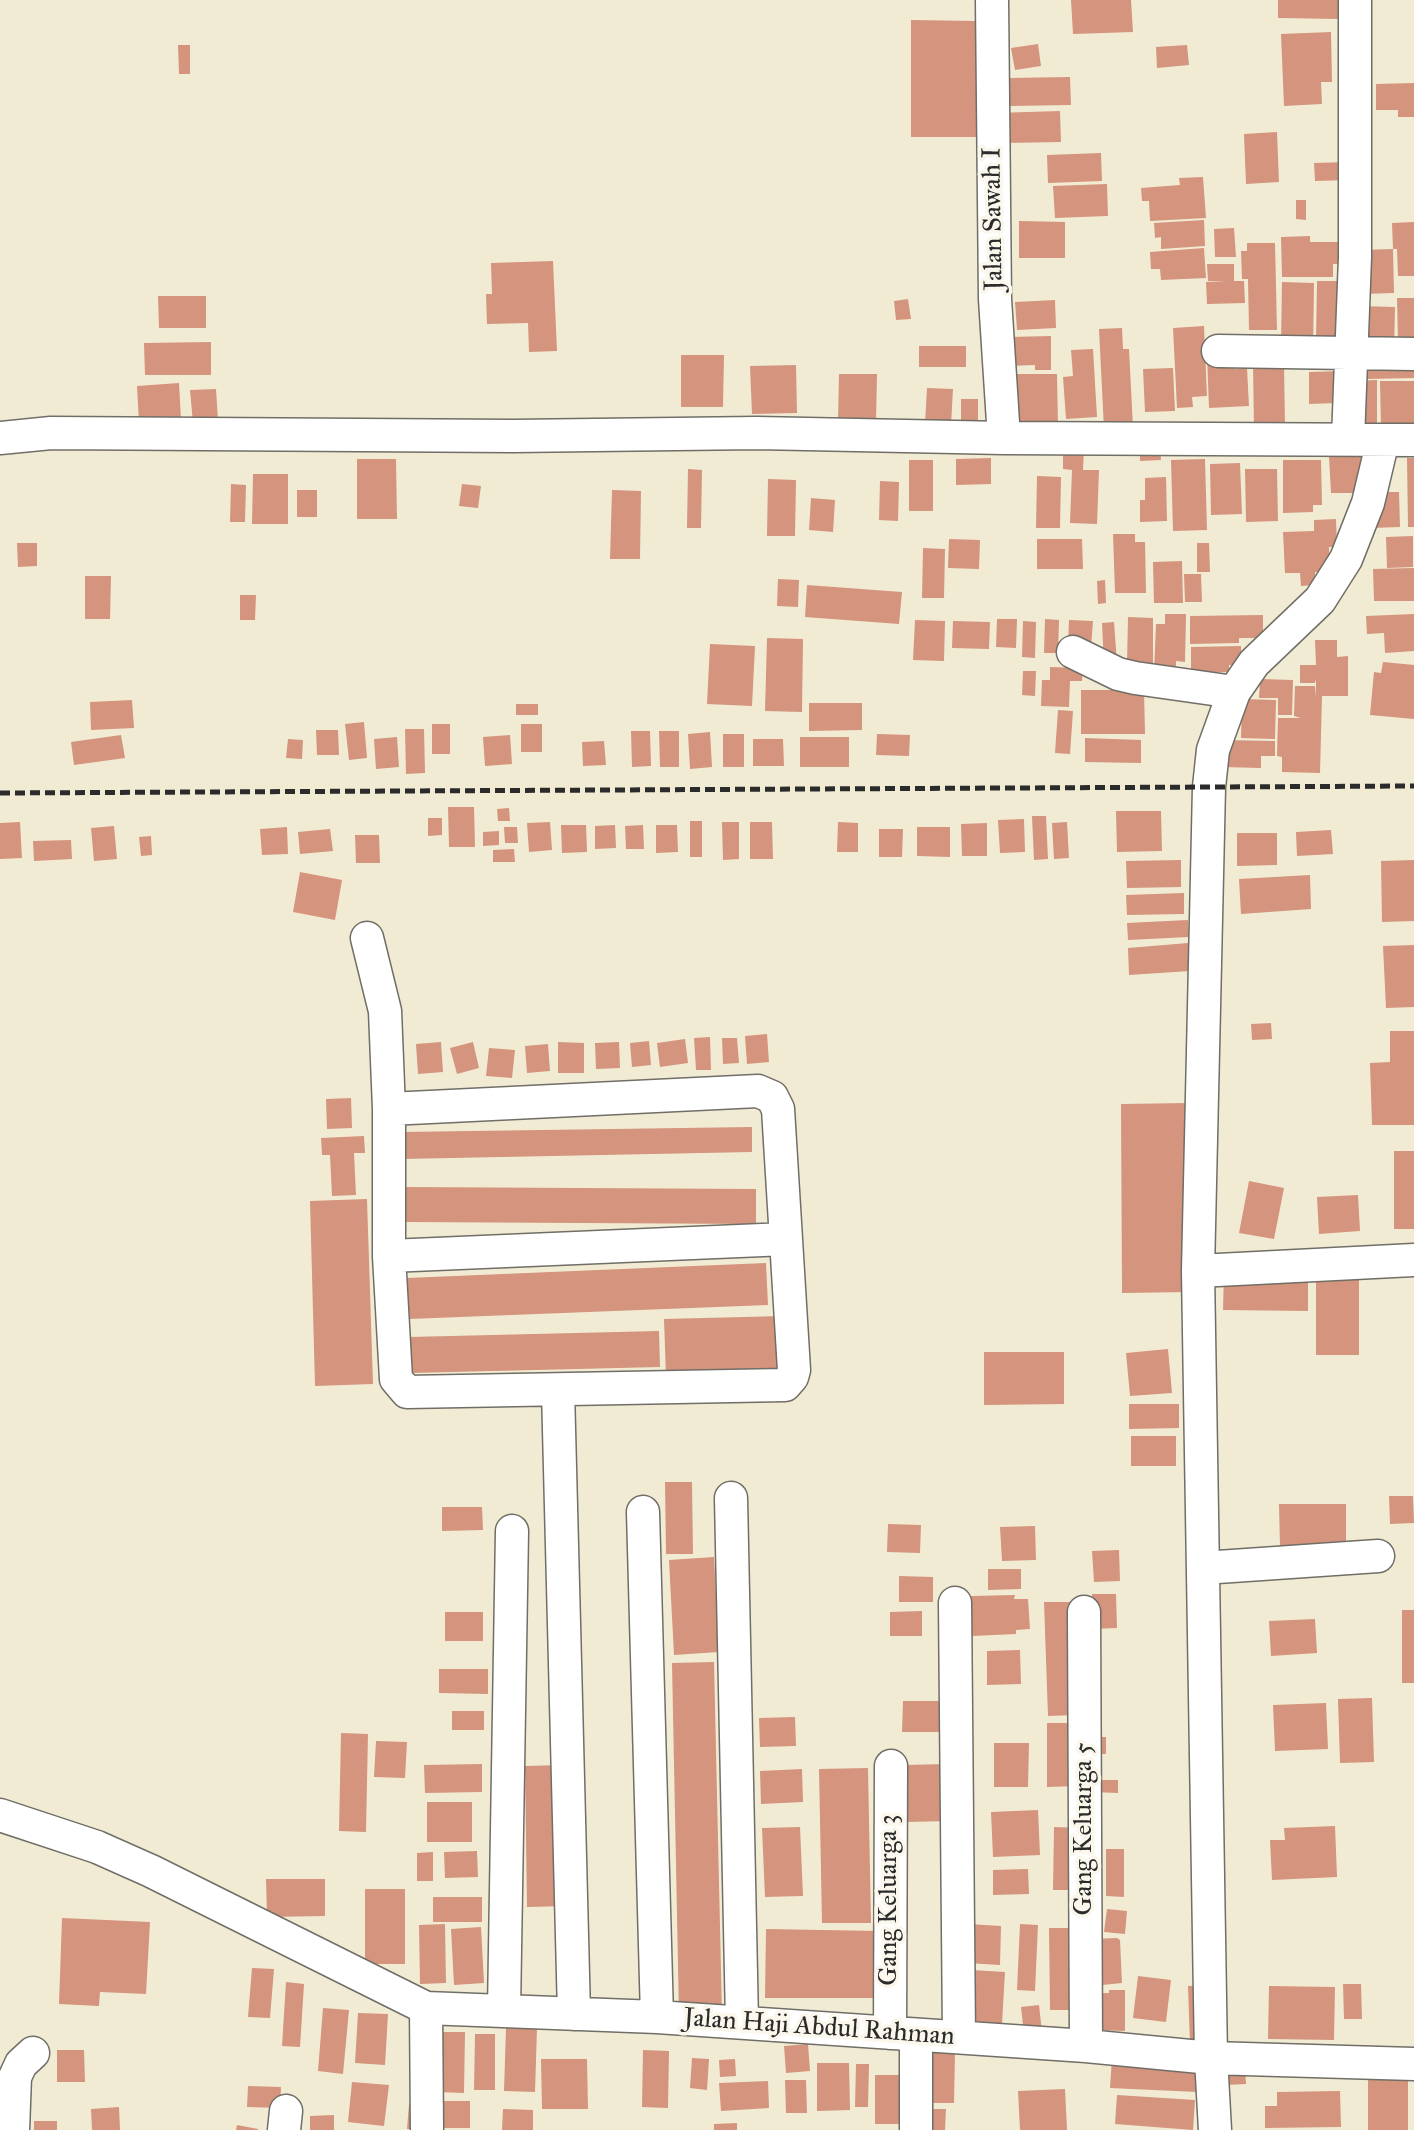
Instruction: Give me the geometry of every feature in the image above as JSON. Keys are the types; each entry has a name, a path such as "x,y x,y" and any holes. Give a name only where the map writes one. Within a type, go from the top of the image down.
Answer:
{"street":[{"name":"Jalan Sawah I","path":"992,0 995,299 1004,439"},
{"path":"1348,439 1355,257 1355,0"},
{"path":"1218,351 1414,354"},
{"path":"0,438 51,433 513,436 757,433 1004,439 1414,440"},
{"path":"1215,2130 1211,2058 1198,1271 1209,787 1213,751 1234,692 1254,663 1320,600 1334,581 1359,530 1383,440"},
{"path":"1073,652 1126,676 1234,692"},
{"path":"367,938 384,1011 389,1256 396,1379 407,1392 785,1385 792,1377 794,1370 778,1109 772,1097 758,1091 388,1109"},
{"path":"389,1256 786,1239"},
{"path":"1198,1271 1414,1260"},
{"path":"569,1390 583,2014"},
{"path":"731,1499 742,2022"},
{"path":"643,1512 657,2017"},
{"path":"504,2010 512,1531"},
{"path":"1203,1568 1378,1556"},
{"path":"955,1603 959,2037"},
{"name":"Gang Keluarga 5","path":"1084,1612 1086,2046"},
{"name":"Gang Keluarga 3","path":"891,1766 903,2034 916,2130"},
{"path":"0,1815 97,1847 151,1871 426,2008 427,2130"},
{"name":"Jalan Haji Abdul Rahman","path":"426,2008 742,2022 1086,2046 1211,2058 1414,2064"},
{"path":"13,2130 15,2077 21,2064 33,2053"}],"building":[{"path":"1071,0 1131,0 1133,32 1073,34"},
{"path":"1278,0 1340,0 1340,19 1278,18"},
{"path":"911,20 977,21 977,137 911,137"},
{"path":"1331,32 1332,82 1321,82 1322,104 1284,106 1281,34"},
{"path":"1038,44 1041,66 1015,70 1011,48"},
{"path":"178,45 190,45 190,74 179,74"},
{"path":"1187,45 1189,65 1157,68 1156,47"},
{"path":"1070,77 1071,105 1009,106 1009,78"},
{"path":"1414,83 1414,117 1398,117 1398,110 1376,110 1376,84"},
{"path":"1060,111 1061,142 1004,143 995,113"},
{"path":"1277,132 1279,182 1246,184 1244,134"},
{"path":"1101,153 1102,181 1048,183 1047,155"},
{"path":"1349,162 1350,180 1315,181 1314,163"},
{"path":"1203,177 1206,218 1150,221 1149,201 1142,201 1141,188 1180,185 1179,178"},
{"path":"1107,184 1108,216 1055,218 1053,186"},
{"path":"1296,200 1306,200 1306,220 1296,219"},
{"path":"1204,220 1205,246 1161,249 1161,237 1155,238 1154,223"},
{"path":"1019,221 1065,222 1065,258 1019,258"},
{"path":"1414,222 1414,276 1398,276 1392,223"},
{"path":"1234,228 1236,257 1215,257 1214,229"},
{"path":"1310,236 1310,242 1342,242 1342,264 1333,264 1333,277 1282,277 1281,237"},
{"path":"1247,243 1275,243 1277,330 1249,330 1248,279 1242,279 1241,251 1247,251"},
{"path":"1204,248 1206,278 1161,280 1160,269 1151,269 1150,252"},
{"path":"1393,249 1394,293 1363,294 1362,250"},
{"path":"553,261 557,351 529,352 528,323 487,324 486,294 492,294 491,263"},
{"path":"1207,264 1234,264 1234,281 1244,281 1245,303 1207,304 1206,282 1227,281 1208,281"},
{"path":"1317,281 1349,281 1348,350 1316,343"},
{"path":"1282,282 1314,283 1313,352 1281,344"},
{"path":"158,296 206,296 206,328 159,328"},
{"path":"1397,298 1414,298 1414,342 1398,342"},
{"path":"908,299 911,319 896,320 894,301"},
{"path":"1055,300 1056,328 1017,330 1015,302"},
{"path":"1360,306 1395,307 1394,352 1365,352"},
{"path":"1204,326 1207,396 1192,397 1193,407 1177,408 1173,328"},
{"path":"1122,328 1123,349 1129,349 1133,427 1104,429 1099,329"},
{"path":"1051,336 1051,370 1035,370 1035,365 1009,366 1009,337"},
{"path":"211,342 211,375 145,375 144,343"},
{"path":"919,346 966,346 966,367 919,367"},
{"path":"1093,349 1097,417 1066,419 1063,377 1073,376 1071,350"},
{"path":"1234,353 1235,369 1247,368 1249,406 1209,408 1207,355"},
{"path":"681,355 724,355 723,407 681,407"},
{"path":"1414,356 1414,378 1366,379 1365,357"},
{"path":"1284,362 1285,428 1254,429 1253,363"},
{"path":"796,365 797,413 752,414 750,366"},
{"path":"1173,368 1175,411 1145,412 1143,369"},
{"path":"1344,371 1337,403 1309,404 1309,372"},
{"path":"839,374 877,374 876,422 838,422"},
{"path":"1012,374 1057,374 1058,427 1012,427"},
{"path":"1377,380 1377,424 1352,424 1352,381"},
{"path":"1380,381 1414,381 1414,428 1381,428"},
{"path":"179,383 181,420 139,423 137,386"},
{"path":"927,388 953,389 951,425 925,424"},
{"path":"216,389 218,421 193,423 190,390"},
{"path":"961,399 978,399 978,427 961,427"},
{"path":"1140,445 1160,445 1161,460 1140,461"},
{"path":"1063,448 1084,448 1083,470 1099,470 1097,524 1070,523 1072,470 1063,469"},
{"path":"1362,456 1364,493 1331,493 1329,457"},
{"path":"991,458 991,484 956,485 956,459"},
{"path":"1407,458 1414,458 1414,527 1408,527"},
{"path":"357,459 396,459 397,519 357,519"},
{"path":"1205,459 1207,530 1173,531 1171,460"},
{"path":"909,460 933,460 933,511 909,511"},
{"path":"1283,460 1321,460 1322,505 1313,505 1313,512 1283,513"},
{"path":"1240,463 1242,514 1211,515 1210,464"},
{"path":"688,469 702,470 701,528 687,528"},
{"path":"1245,469 1277,469 1278,521 1246,522"},
{"path":"253,474 288,474 288,524 252,524"},
{"path":"1037,476 1061,477 1060,528 1036,528"},
{"path":"1166,477 1167,521 1140,522 1140,500 1145,500 1145,478"},
{"path":"768,479 796,480 795,536 767,536"},
{"path":"880,481 899,482 898,521 879,520"},
{"path":"231,484 246,485 245,522 230,522"},
{"path":"462,484 481,486 478,508 459,506"},
{"path":"297,490 317,490 317,517 297,517"},
{"path":"612,490 641,491 640,559 610,559"},
{"path":"1380,492 1399,492 1400,527 1371,528"},
{"path":"811,498 835,500 833,532 809,530"},
{"path":"1336,519 1337,547 1329,547 1330,572 1315,572 1316,585 1301,586 1300,573 1285,573 1283,532 1314,531 1314,520"},
{"path":"1113,534 1135,534 1135,542 1145,542 1146,593 1115,593"},
{"path":"1413,536 1413,567 1387,568 1386,537"},
{"path":"949,539 980,540 979,569 948,568"},
{"path":"1037,539 1082,539 1083,569 1037,569"},
{"path":"17,543 37,543 37,566 18,567"},
{"path":"1197,543 1209,543 1210,572 1197,572"},
{"path":"923,548 945,549 944,598 922,598"},
{"path":"1182,561 1183,603 1154,603 1153,562"},
{"path":"1414,568 1414,601 1374,601 1373,569"},
{"path":"1184,574 1201,574 1202,602 1185,602"},
{"path":"85,576 111,576 110,619 85,619"},
{"path":"778,579 799,580 798,607 777,606"},
{"path":"1105,580 1106,603 1098,604 1097,581"},
{"path":"807,585 902,592 899,624 805,617"},
{"path":"240,595 256,595 255,620 240,620"},
{"path":"1165,614 1186,614 1185,662 1176,661 1176,672 1154,672 1156,624 1165,624"},
{"path":"1414,614 1414,651 1385,653 1384,633 1367,634 1366,616"},
{"path":"1263,615 1263,638 1239,638 1239,643 1190,644 1190,616"},
{"path":"1128,617 1153,618 1153,666 1127,665"},
{"path":"997,619 1017,619 1016,648 996,647"},
{"path":"1045,619 1059,620 1058,653 1044,653"},
{"path":"915,620 945,621 944,661 913,660"},
{"path":"1069,620 1093,621 1091,647 1068,645"},
{"path":"953,621 990,622 989,649 952,648"},
{"path":"1023,621 1036,622 1035,658 1022,657"},
{"path":"1114,622 1117,663 1104,664 1102,623"},
{"path":"767,638 803,639 802,712 765,711"},
{"path":"1315,640 1337,640 1337,657 1348,656 1348,696 1322,696 1320,773 1282,772 1282,757 1277,756 1278,718 1301,718 1294,716 1295,686 1315,686 1316,697 1316,679 1315,683 1300,683 1300,665 1316,665"},
{"path":"710,644 755,646 752,706 707,704"},
{"path":"1241,646 1241,665 1229,665 1229,672 1191,673 1191,647"},
{"path":"1383,662 1414,665 1414,719 1370,715 1374,672 1381,673"},
{"path":"1050,667 1083,668 1082,681 1070,681 1069,707 1041,706 1042,680 1050,680"},
{"path":"1023,671 1036,671 1035,696 1022,695"},
{"path":"1260,679 1293,680 1292,715 1278,715 1278,698 1259,698"},
{"path":"1081,690 1144,690 1145,734 1081,734"},
{"path":"1242,699 1276,700 1275,739 1241,738"},
{"path":"132,700 134,728 91,730 90,702"},
{"path":"809,703 862,703 862,730 809,731"},
{"path":"516,704 538,704 538,715 516,715"},
{"path":"1058,710 1073,711 1070,754 1055,753"},
{"path":"364,722 367,758 349,760 345,724"},
{"path":"432,724 450,724 450,754 432,754"},
{"path":"521,724 542,724 542,752 521,752"},
{"path":"405,729 424,729 425,773 406,774"},
{"path":"316,730 338,730 339,755 317,755"},
{"path":"631,731 650,731 651,766 632,767"},
{"path":"659,731 679,731 679,767 660,767"},
{"path":"710,732 712,767 690,769 688,734"},
{"path":"723,734 744,734 744,767 723,767"},
{"path":"877,734 910,735 909,756 876,755"},
{"path":"121,735 125,758 74,765 71,742"},
{"path":"510,735 512,764 485,766 483,737"},
{"path":"397,737 399,767 376,769 374,739"},
{"path":"800,737 849,737 849,767 800,767"},
{"path":"1085,738 1141,740 1141,763 1085,762"},
{"path":"288,739 303,740 302,759 286,758"},
{"path":"753,739 783,739 784,766 753,766"},
{"path":"1222,740 1275,741 1275,756 1261,756 1261,768 1222,767"},
{"path":"604,741 606,765 583,766 582,742"},
{"path":"448,807 474,807 475,847 449,847"},
{"path":"509,808 510,821 498,821 497,809"},
{"path":"1116,811 1161,811 1162,851 1117,852"},
{"path":"1032,816 1046,816 1048,859 1034,860"},
{"path":"428,818 442,818 442,835 428,836"},
{"path":"1024,819 1025,852 1000,853 998,820"},
{"path":"690,821 702,821 702,857 690,857"},
{"path":"20,822 22,858 0,859 0,823"},
{"path":"550,822 552,850 529,852 527,823"},
{"path":"722,822 739,822 739,859 723,860"},
{"path":"750,822 772,822 773,859 750,859"},
{"path":"838,822 858,823 858,852 837,852"},
{"path":"1067,822 1069,858 1054,859 1052,823"},
{"path":"987,823 987,856 962,856 961,824"},
{"path":"561,825 586,825 587,852 562,853"},
{"path":"615,825 616,848 595,849 595,826"},
{"path":"643,825 644,849 626,849 625,826"},
{"path":"656,825 677,825 678,852 656,853"},
{"path":"114,826 117,859 94,861 91,828"},
{"path":"287,827 288,854 262,855 260,829"},
{"path":"504,827 517,827 518,843 505,843"},
{"path":"917,827 950,827 950,857 917,856"},
{"path":"330,829 333,851 300,854 298,832"},
{"path":"879,829 903,829 902,857 879,857"},
{"path":"1331,830 1333,854 1297,856 1296,832"},
{"path":"499,831 499,845 483,846 483,832"},
{"path":"1237,833 1277,833 1277,865 1237,866"},
{"path":"355,835 379,835 380,863 356,863"},
{"path":"151,836 152,855 141,856 139,837"},
{"path":"71,840 72,859 34,861 33,841"},
{"path":"514,849 515,862 493,862 493,850"},
{"path":"1181,860 1181,887 1127,888 1126,861"},
{"path":"1414,860 1414,921 1382,922 1381,861"},
{"path":"300,872 342,880 335,920 293,912"},
{"path":"1310,875 1311,909 1241,914 1239,879"},
{"path":"1184,893 1184,914 1127,915 1126,895"},
{"path":"1188,920 1189,937 1128,940 1127,923"},
{"path":"1188,943 1190,971 1129,975 1128,948"},
{"path":"1414,945 1414,1007 1386,1008 1383,946"},
{"path":"1271,1023 1272,1039 1252,1040 1251,1024"},
{"path":"1390,1031 1414,1031 1414,1125 1372,1125 1370,1063 1390,1062"},
{"path":"767,1034 769,1062 747,1064 745,1036"},
{"path":"710,1037 711,1070 696,1070 694,1038"},
{"path":"722,1038 737,1038 739,1063 723,1064"},
{"path":"685,1039 688,1063 660,1067 657,1043"},
{"path":"649,1041 651,1065 632,1067 630,1043"},
{"path":"441,1042 443,1072 418,1074 416,1044"},
{"path":"473,1042 479,1068 457,1074 450,1048"},
{"path":"558,1042 584,1043 584,1073 558,1073"},
{"path":"619,1042 620,1068 596,1069 595,1043"},
{"path":"548,1044 550,1071 527,1073 525,1046"},
{"path":"489,1048 515,1050 512,1078 486,1076"},
{"path":"351,1098 352,1128 327,1129 326,1099"},
{"path":"1189,1103 1191,1292 1122,1293 1121,1104"},
{"path":"752,1127 752,1152 402,1159 401,1132"},
{"path":"364,1136 365,1153 354,1153 356,1195 332,1196 330,1155 322,1155 321,1138"},
{"path":"1394,1151 1414,1151 1414,1229 1394,1229"},
{"path":"1249,1181 1284,1188 1274,1239 1239,1233"},
{"path":"404,1187 756,1189 756,1224 404,1222"},
{"path":"1358,1195 1360,1231 1319,1234 1317,1197"},
{"path":"367,1199 373,1384 315,1386 310,1201"},
{"path":"766,1263 768,1305 409,1319 407,1278"},
{"path":"1224,1273 1308,1275 1308,1311 1223,1310"},
{"path":"1316,1274 1359,1274 1359,1355 1316,1355"},
{"path":"783,1316 785,1375 666,1378 664,1319"},
{"path":"659,1331 660,1367 410,1373 409,1337"},
{"path":"1168,1349 1172,1393 1130,1396 1126,1353"},
{"path":"984,1352 1064,1352 1064,1404 984,1405"},
{"path":"1129,1404 1179,1404 1179,1428 1129,1429"},
{"path":"1131,1436 1176,1436 1176,1466 1131,1466"},
{"path":"665,1482 692,1482 693,1554 666,1554"},
{"path":"1389,1496 1413,1496 1414,1523 1390,1524"},
{"path":"1279,1504 1346,1504 1346,1546 1280,1547"},
{"path":"442,1507 482,1507 483,1530 442,1531"},
{"path":"888,1524 921,1525 920,1553 887,1552"},
{"path":"1035,1526 1036,1560 1002,1561 1000,1527"},
{"path":"1119,1550 1120,1581 1094,1582 1092,1551"},
{"path":"714,1557 719,1652 674,1655 669,1560"},
{"path":"988,1569 1021,1569 1021,1589 988,1590"},
{"path":"899,1576 933,1577 933,1602 899,1602"},
{"path":"1092,1594 1116,1594 1117,1628 1093,1629"},
{"path":"1015,1595 1014,1599 1028,1599 1030,1629 1016,1630 1016,1634 972,1636 971,1596"},
{"path":"1044,1602 1072,1602 1076,1715 1048,1716"},
{"path":"1402,1610 1414,1610 1414,1683 1402,1683"},
{"path":"922,1611 922,1636 890,1636 890,1612"},
{"path":"445,1612 483,1612 483,1641 445,1641"},
{"path":"1315,1619 1317,1653 1271,1656 1269,1621"},
{"path":"1020,1650 1021,1684 987,1685 987,1651"},
{"path":"714,1662 722,2015 679,2016 672,1663"},
{"path":"439,1669 488,1669 488,1694 439,1693"},
{"path":"1372,1698 1374,1762 1340,1763 1338,1699"},
{"path":"903,1701 939,1701 939,1732 902,1732"},
{"path":"1326,1703 1328,1749 1275,1751 1273,1705"},
{"path":"452,1711 484,1711 484,1730 452,1730"},
{"path":"795,1717 796,1746 760,1747 759,1718"},
{"path":"1047,1723 1078,1723 1078,1786 1047,1787"},
{"path":"341,1733 368,1734 366,1832 339,1831"},
{"path":"1090,1737 1106,1737 1106,1754 1091,1754"},
{"path":"376,1741 407,1742 405,1778 374,1777"},
{"path":"994,1743 1029,1743 1028,1787 994,1787"},
{"path":"482,1764 482,1792 425,1793 424,1765"},
{"path":"947,1764 949,1821 906,1822 904,1765"},
{"path":"565,1765 568,1906 527,1907 525,1766"},
{"path":"868,1768 871,1923 822,1923 819,1769"},
{"path":"802,1769 803,1802 761,1804 760,1771"},
{"path":"1093,1780 1118,1780 1118,1793 1092,1792"},
{"path":"427,1802 472,1802 472,1842 427,1842"},
{"path":"1038,1810 1040,1855 993,1857 991,1812"},
{"path":"1335,1826 1337,1877 1272,1880 1270,1840 1285,1840 1284,1828"},
{"path":"800,1827 803,1896 765,1897 762,1828"},
{"path":"1054,1827 1082,1828 1081,1890 1053,1890"},
{"path":"1106,1849 1124,1849 1124,1897 1106,1896"},
{"path":"477,1851 478,1877 445,1878 444,1852"},
{"path":"433,1852 433,1881 417,1881 417,1853"},
{"path":"1028,1869 1029,1894 993,1895 993,1870"},
{"path":"266,1879 325,1879 325,1916 267,1917"},
{"path":"365,1889 405,1889 405,1964 365,1964"},
{"path":"433,1897 482,1897 482,1922 433,1922"},
{"path":"1107,1909 1127,1911 1125,1934 1104,1932"},
{"path":"62,1918 150,1922 146,1994 100,1992 99,2006 59,2004"},
{"path":"445,1924 446,1983 420,1984 419,1925"},
{"path":"968,1924 1001,1926 1000,1965 967,1963"},
{"path":"1020,1924 1038,1925 1035,1991 1017,1990"},
{"path":"481,1927 484,1983 454,1985 451,1929"},
{"path":"1049,1928 1081,1928 1081,2010 1050,2010"},
{"path":"766,1929 880,1931 879,1998 765,1998"},
{"path":"1090,1939 1120,1940 1122,1983 1092,1986"},
{"path":"252,1968 274,1969 270,2018 248,2017"},
{"path":"972,1970 1005,1972 1002,2024 995,2026 969,2022"},
{"path":"1138,1976 1171,1980 1166,2022 1133,2018"},
{"path":"286,1982 304,1984 300,2047 282,2046"},
{"path":"1343,1984 1361,1984 1362,2019 1344,2019"},
{"path":"1207,1985 1208,2045 1190,2045 1188,1986"},
{"path":"1269,1986 1335,1987 1334,2040 1268,2039"},
{"path":"1109,1990 1125,1990 1125,2031 1093,2030 1093,1993 1109,1993"},
{"path":"1039,2005 1042,2032 1024,2034 1021,2007"},
{"path":"323,2008 349,2010 343,2074 318,2071"},
{"path":"358,2013 388,2014 385,2065 355,2063"},
{"path":"506,2028 537,2028 535,2092 504,2091"},
{"path":"439,2032 465,2032 464,2093 438,2092"},
{"path":"475,2034 495,2034 495,2090 474,2090"},
{"path":"808,2044 810,2071 786,2073 784,2046"},
{"path":"57,2050 84,2050 85,2082 57,2082"},
{"path":"643,2050 669,2051 668,2108 642,2107"},
{"path":"924,2052 955,2052 954,2103 924,2103"},
{"path":"1112,2057 1199,2062 1197,2092 1110,2088"},
{"path":"692,2058 709,2059 707,2090 690,2088"},
{"path":"541,2059 587,2059 588,2109 542,2109"},
{"path":"735,2059 736,2076 720,2077 719,2060"},
{"path":"817,2063 849,2063 850,2110 817,2111"},
{"path":"856,2064 869,2064 868,2107 855,2107"},
{"path":"1245,2068 1246,2084 1226,2085 1225,2069"},
{"path":"875,2075 899,2075 900,2124 875,2124"},
{"path":"785,2080 806,2080 807,2113 786,2113"},
{"path":"1368,2080 1408,2080 1408,2130 1368,2130"},
{"path":"768,2081 769,2108 721,2111 719,2083"},
{"path":"352,2082 389,2085 384,2126 348,2122"},
{"path":"248,2086 281,2087 280,2108 247,2107"},
{"path":"1065,2089 1067,2130 1020,2130 1018,2091"},
{"path":"1340,2091 1341,2127 1265,2128 1265,2106 1277,2106 1277,2092"},
{"path":"1117,2095 1195,2100 1193,2130 1115,2124"},
{"path":"439,2101 470,2101 470,2128 439,2128"},
{"path":"409,2104 421,2105 419,2130 407,2129"},
{"path":"119,2107 120,2130 92,2130 91,2109"},
{"path":"503,2109 533,2110 533,2130 502,2130"},
{"path":"925,2109 946,2109 945,2130 924,2130"},
{"path":"334,2115 334,2130 310,2130 310,2116"},
{"path":"34,2121 57,2121 57,2130 34,2130"},
{"path":"737,2123 737,2130 714,2130 714,2124"},
{"path":"237,2125 258,2129 258,2130 236,2130"}],"railway":[{"path":"0,793 1414,786"}]}
